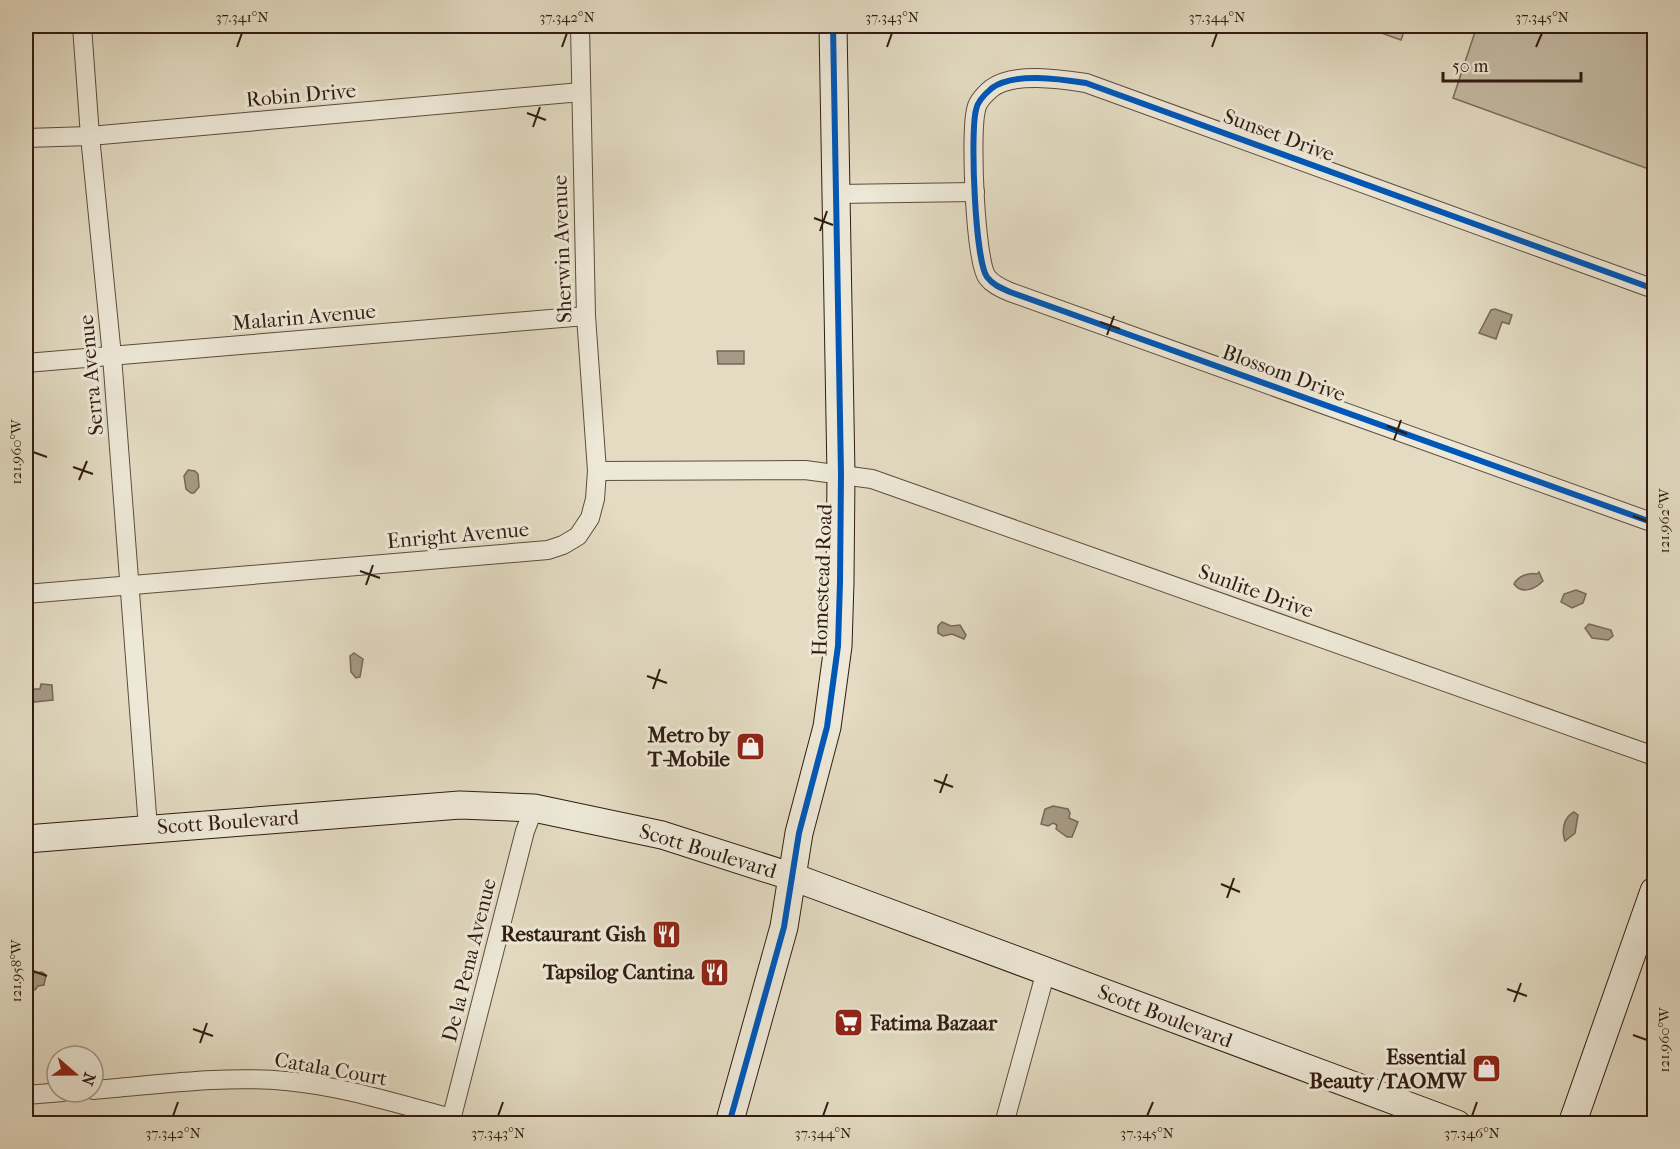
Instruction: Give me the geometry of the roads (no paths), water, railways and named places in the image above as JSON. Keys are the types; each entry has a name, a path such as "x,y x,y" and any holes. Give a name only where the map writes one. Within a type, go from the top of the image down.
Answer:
{"main road":[{"name":"Homestead Road","path":"729,1124 784,927 799,833 827,726 835,667 840,582 841,474 833,26"},
{"name":"Scott Boulevard","path":"26,839 460,805 534,808 662,835 793,877 1457,1124"},
{"path":"1572,1124 1648,929 1654,891"}],"street":[{"name":"Serra Avenue","path":"82,26 90,136 112,356 148,828"},
{"name":"Sherwin Avenue","path":"580,26 586,316 597,471"},
{"name":"Sunset Drive","path":"975,192 976,108 993,88 1009,80 1025,78 1086,82 1654,290"},
{"name":"Robin Drive","path":"26,138 90,136 581,92"},
{"path":"837,194 975,192"},
{"name":"Blossom Drive","path":"975,192 981,261 986,276 994,285 1654,523"},
{"name":"Malarin Avenue","path":"26,363 586,316"},
{"path":"597,471 760,469 841,474"},
{"name":"Enright Avenue","path":"26,594 548,550 563,545 578,536 590,518 595,499 597,471"},
{"name":"Sunlite Drive","path":"841,474 872,479 898,488 1654,756"},
{"name":"De la Pena Avenue","path":"451,1121 525,831 534,808"},
{"path":"1004,1124 1046,971"},
{"name":"Catala Court","path":"105,1089 233,1079 286,1081 337,1089 451,1121"},
{"path":"26,1095 45,1093"}],"place":[{"name":"Metro by T-Mobile","path":"751,747"},
{"name":"Restaurant Gish","path":"667,934"},
{"name":"Tapsilog Cantina","path":"715,972"},
{"name":"Fatima Bazaar","path":"849,1023"},
{"name":"Essential Beauty /TAOMW","path":"1487,1069"}]}
